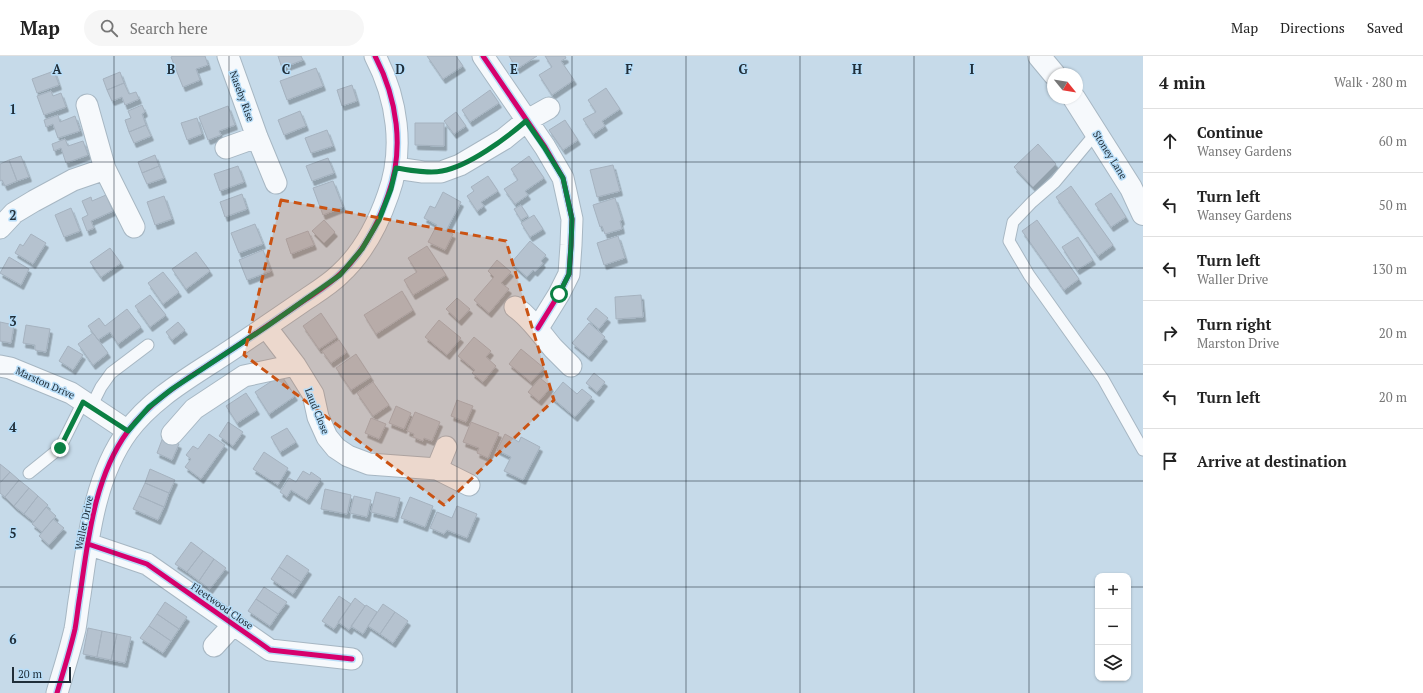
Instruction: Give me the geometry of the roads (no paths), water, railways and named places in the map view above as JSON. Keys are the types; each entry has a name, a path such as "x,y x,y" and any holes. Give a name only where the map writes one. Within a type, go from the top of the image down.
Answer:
{"street":[{"name":"Naseby Rise","path":"228,56 257,137 276,183"},
{"name":"Waller Drive","path":"57,693 75,629 88,544 98,499 111,459 128,431 149,407 172,389 266,327 340,275 362,249 379,220 391,189 396,168 397,137 394,106 384,73 374,56"},
{"path":"483,56 563,178 572,219 569,274 556,301 538,328"},
{"path":"1039,56 1049,68"},
{"name":"Stoney Lane","path":"1078,104 1131,188 1143,214"},
{"path":"87,105 105,169 134,227"},
{"path":"396,168 423,172 441,172 460,166 504,139 526,121 549,108"},
{"path":"226,148 257,137"},
{"path":"0,228 14,213 34,201 73,180 105,169"},
{"path":"515,307 523,312 571,366"},
{"name":"Laud Close","path":"266,327 295,365 313,394 318,417 327,437 336,448 348,456 369,464 437,469 469,485"},
{"path":"172,434 194,409 244,376 295,365"},
{"name":"Marston Drive","path":"0,366 10,368 71,393 128,431"},
{"path":"437,469 446,447"},
{"name":"Fleetwood Close","path":"88,544 147,564 270,650 352,659"},
{"name":"Fleetwood Close","path":"214,646 233,625"}],"lane":[{"path":"1096,133 1055,182 1012,222 1009,240 1028,275 1103,378 1143,450"},
{"path":"29,474 60,448 87,404 111,373 148,345"}]}
